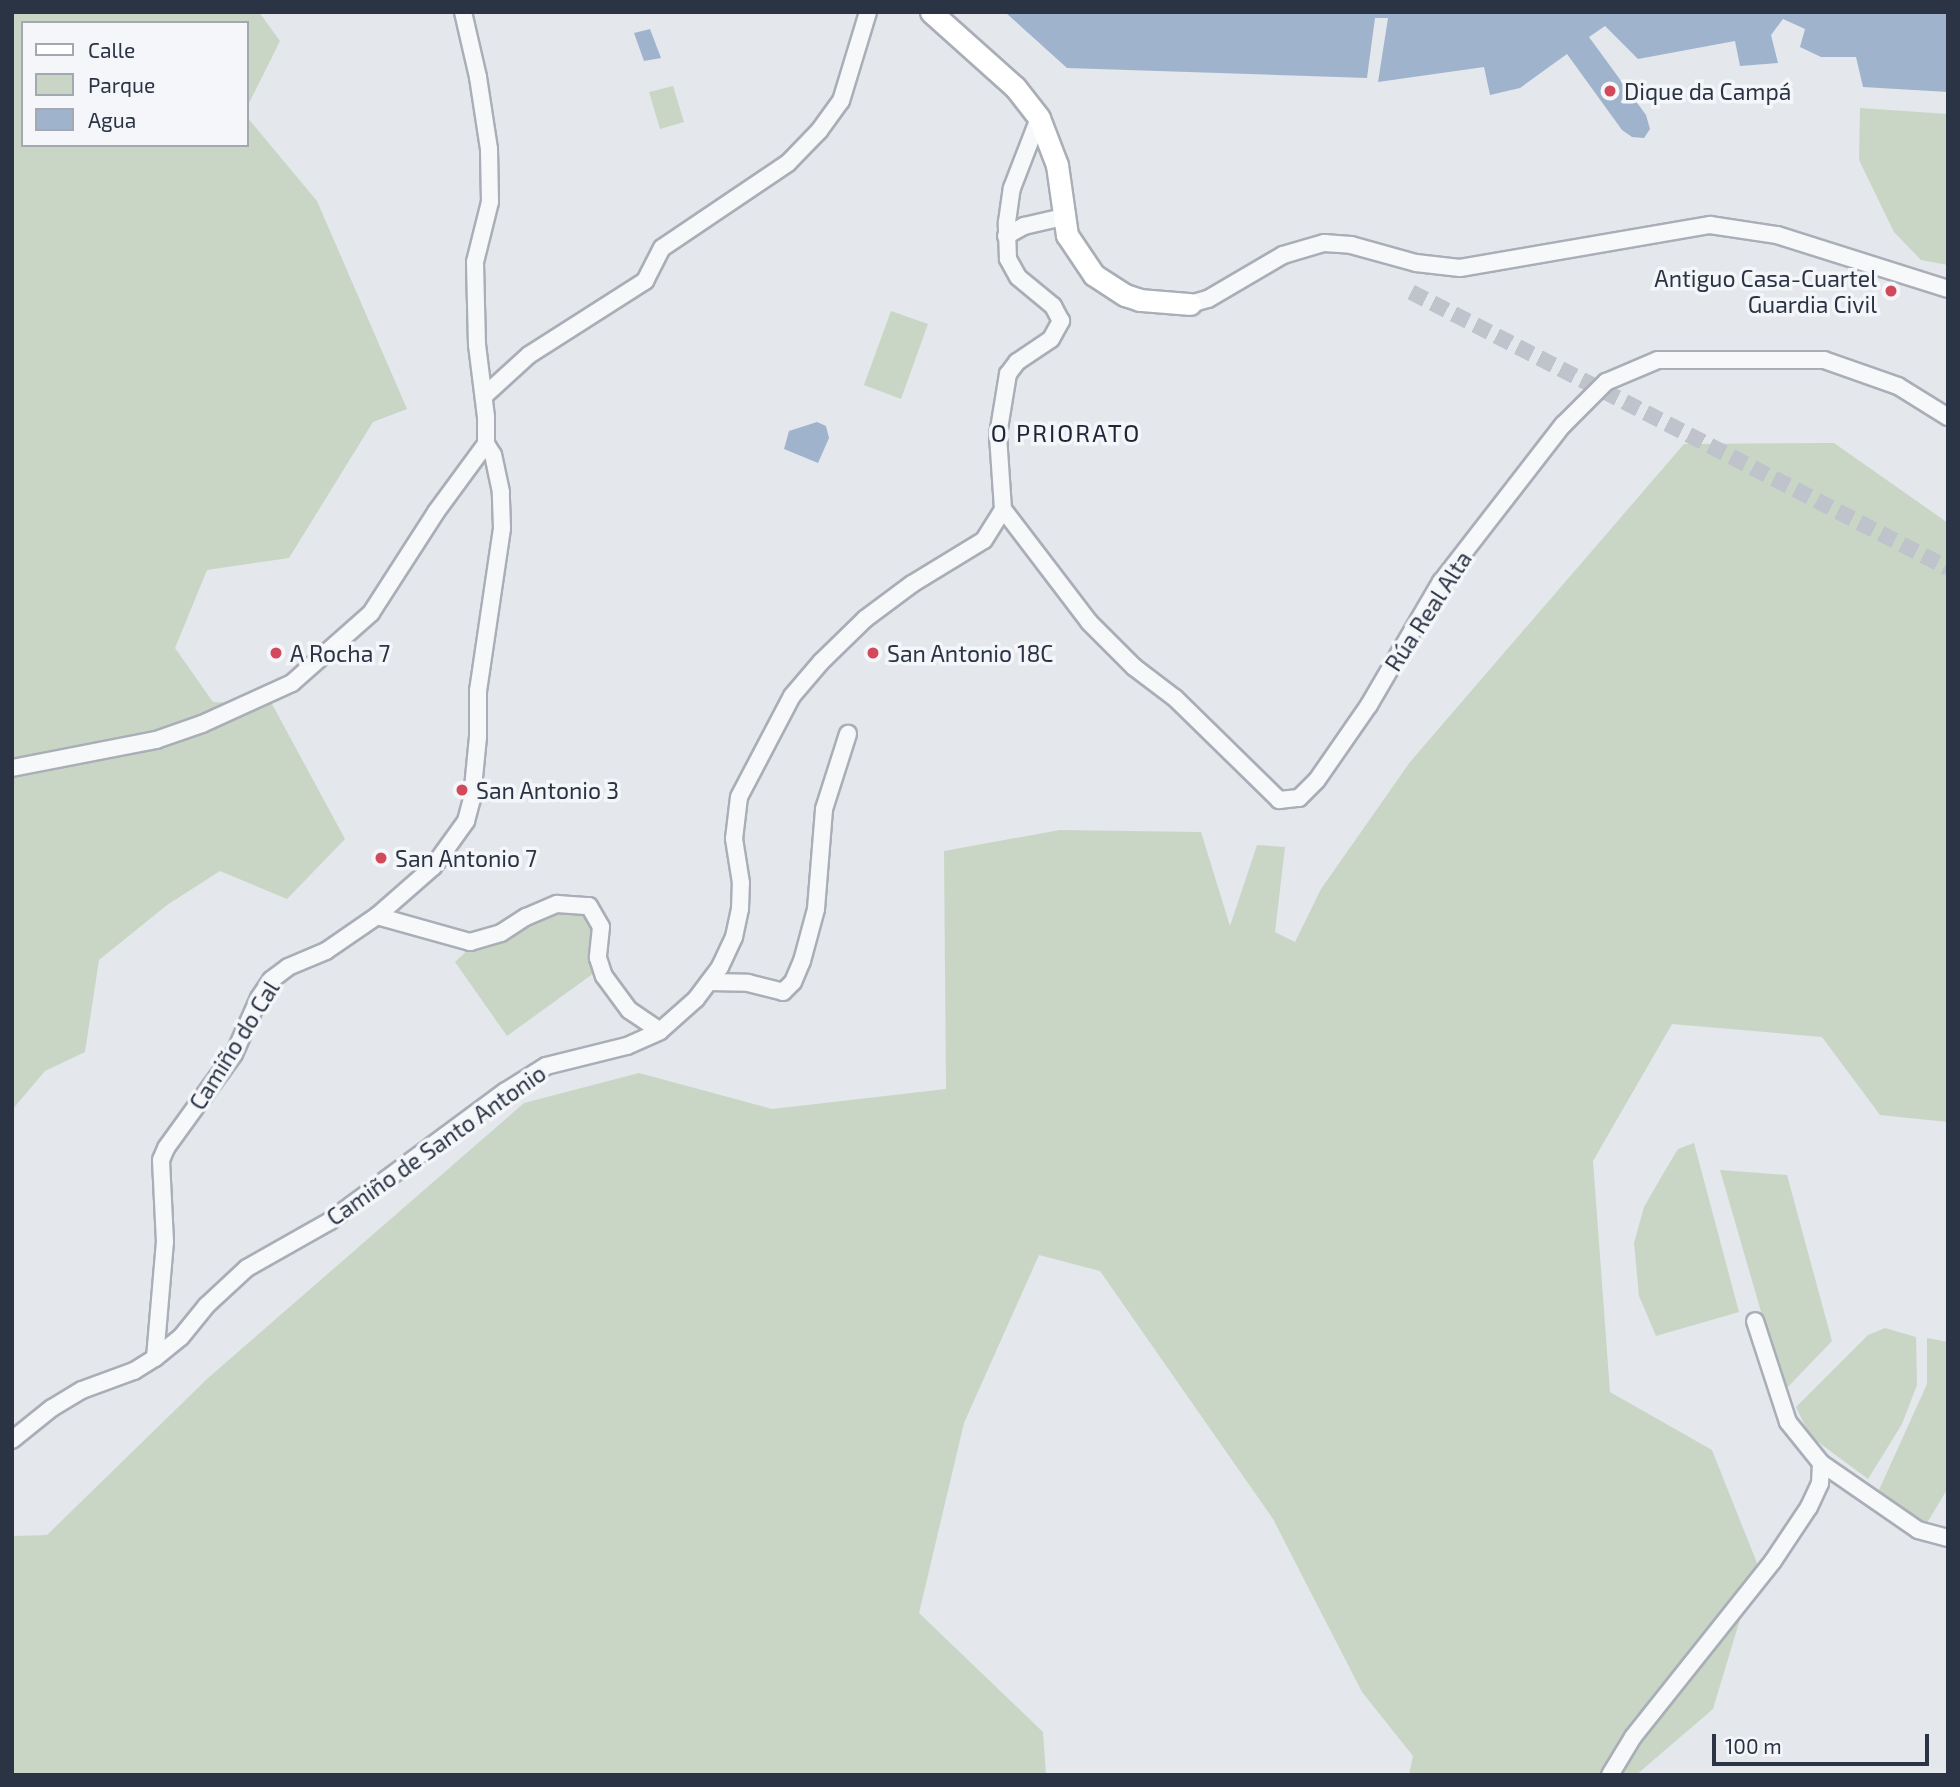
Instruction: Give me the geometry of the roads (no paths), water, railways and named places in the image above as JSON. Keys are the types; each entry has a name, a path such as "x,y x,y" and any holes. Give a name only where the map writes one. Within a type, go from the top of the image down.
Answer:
{"main road":[{"path":"931,12 1015,87 1039,118 1057,165 1062,217 1067,235 1083,262 1113,288 1140,300 1190,304"}],"street":[{"name":"Camiño do Cal","path":"155,1358 165,1242 161,1160 166,1148 234,1054 259,998 271,980 288,967 326,951 377,916 433,867 456,839 466,821 472,799 478,737 478,691 502,528 501,492 493,455 486,444 484,396 477,345 475,262 491,202 489,149 478,77 463,12"},
{"path":"484,396 529,355 645,281 662,248 788,163 819,131 841,100 869,12"},
{"path":"1003,509 998,435 1008,374 1017,362 1051,340 1061,321 1053,306 1025,284 1008,259 1006,236 1012,188 1039,118"},
{"path":"1006,236 1024,226 1062,217"},
{"path":"1190,304 1219,293 1283,255 1324,243 1351,245 1416,263 1460,268 1710,225 1777,235 1948,289"},
{"name":"Rúa Real Alta","path":"1003,509 1089,622 1134,667 1175,698 1279,800 1299,798 1317,780 1370,705 1441,582 1563,425 1606,382 1658,360 1825,360 1898,386 1948,416"},
{"path":"12,768 156,740 202,724 292,683 372,613 436,512 486,444"},
{"name":"Camiño de Santo Antonio","path":"12,1440 52,1408 82,1390 134,1371 155,1358 181,1337 205,1306 247,1268 330,1221 506,1091 546,1066 627,1046 660,1031 696,999 709,982 734,937 740,909 741,883 734,839 739,797 792,696 821,662 865,619 912,584 984,540 1003,509"},
{"path":"709,982 748,983 783,992 793,982 802,961 816,909 824,809 848,734"},
{"path":"377,916 470,942 501,933 526,917 557,904 589,906 601,927 598,958 604,976 629,1010 660,1031"},
{"path":"1755,1321 1788,1422 1821,1463 1918,1530 1948,1538"},
{"path":"1610,1775 1633,1737 1773,1561 1802,1518 1820,1483 1821,1463"}],"water":[{"path":"1005,12 1948,12 1948,92 1863,87 1856,57 1821,57 1800,47 1805,29 1783,19 1771,35 1778,63 1740,66 1735,41 1638,59 1605,26 1589,37 1646,115 1650,129 1644,138 1632,137 1622,130 1567,54 1520,88 1490,95 1484,67 1378,82 1388,18 1375,18 1367,78 1067,68"},
{"path":"650,29 661,58 644,61 634,33"},
{"path":"817,422 826,426 829,438 818,463 784,449 789,431"}],"tunnel":[{"path":"1411,292 1948,568"}],"place":[{"name":"Dique da Campá","path":"1610,91"},
{"name":"Antiguo Casa-Cuartel Guardia Civil","path":"1891,291"},
{"name":"A Rocha 7","path":"276,653"},
{"name":"San Antonio 18C","path":"873,653"},
{"name":"San Antonio 3","path":"462,790"},
{"name":"San Antonio 7","path":"381,858"}],"district":[{"name":"O PRIORATO","path":"1066,433"}]}
